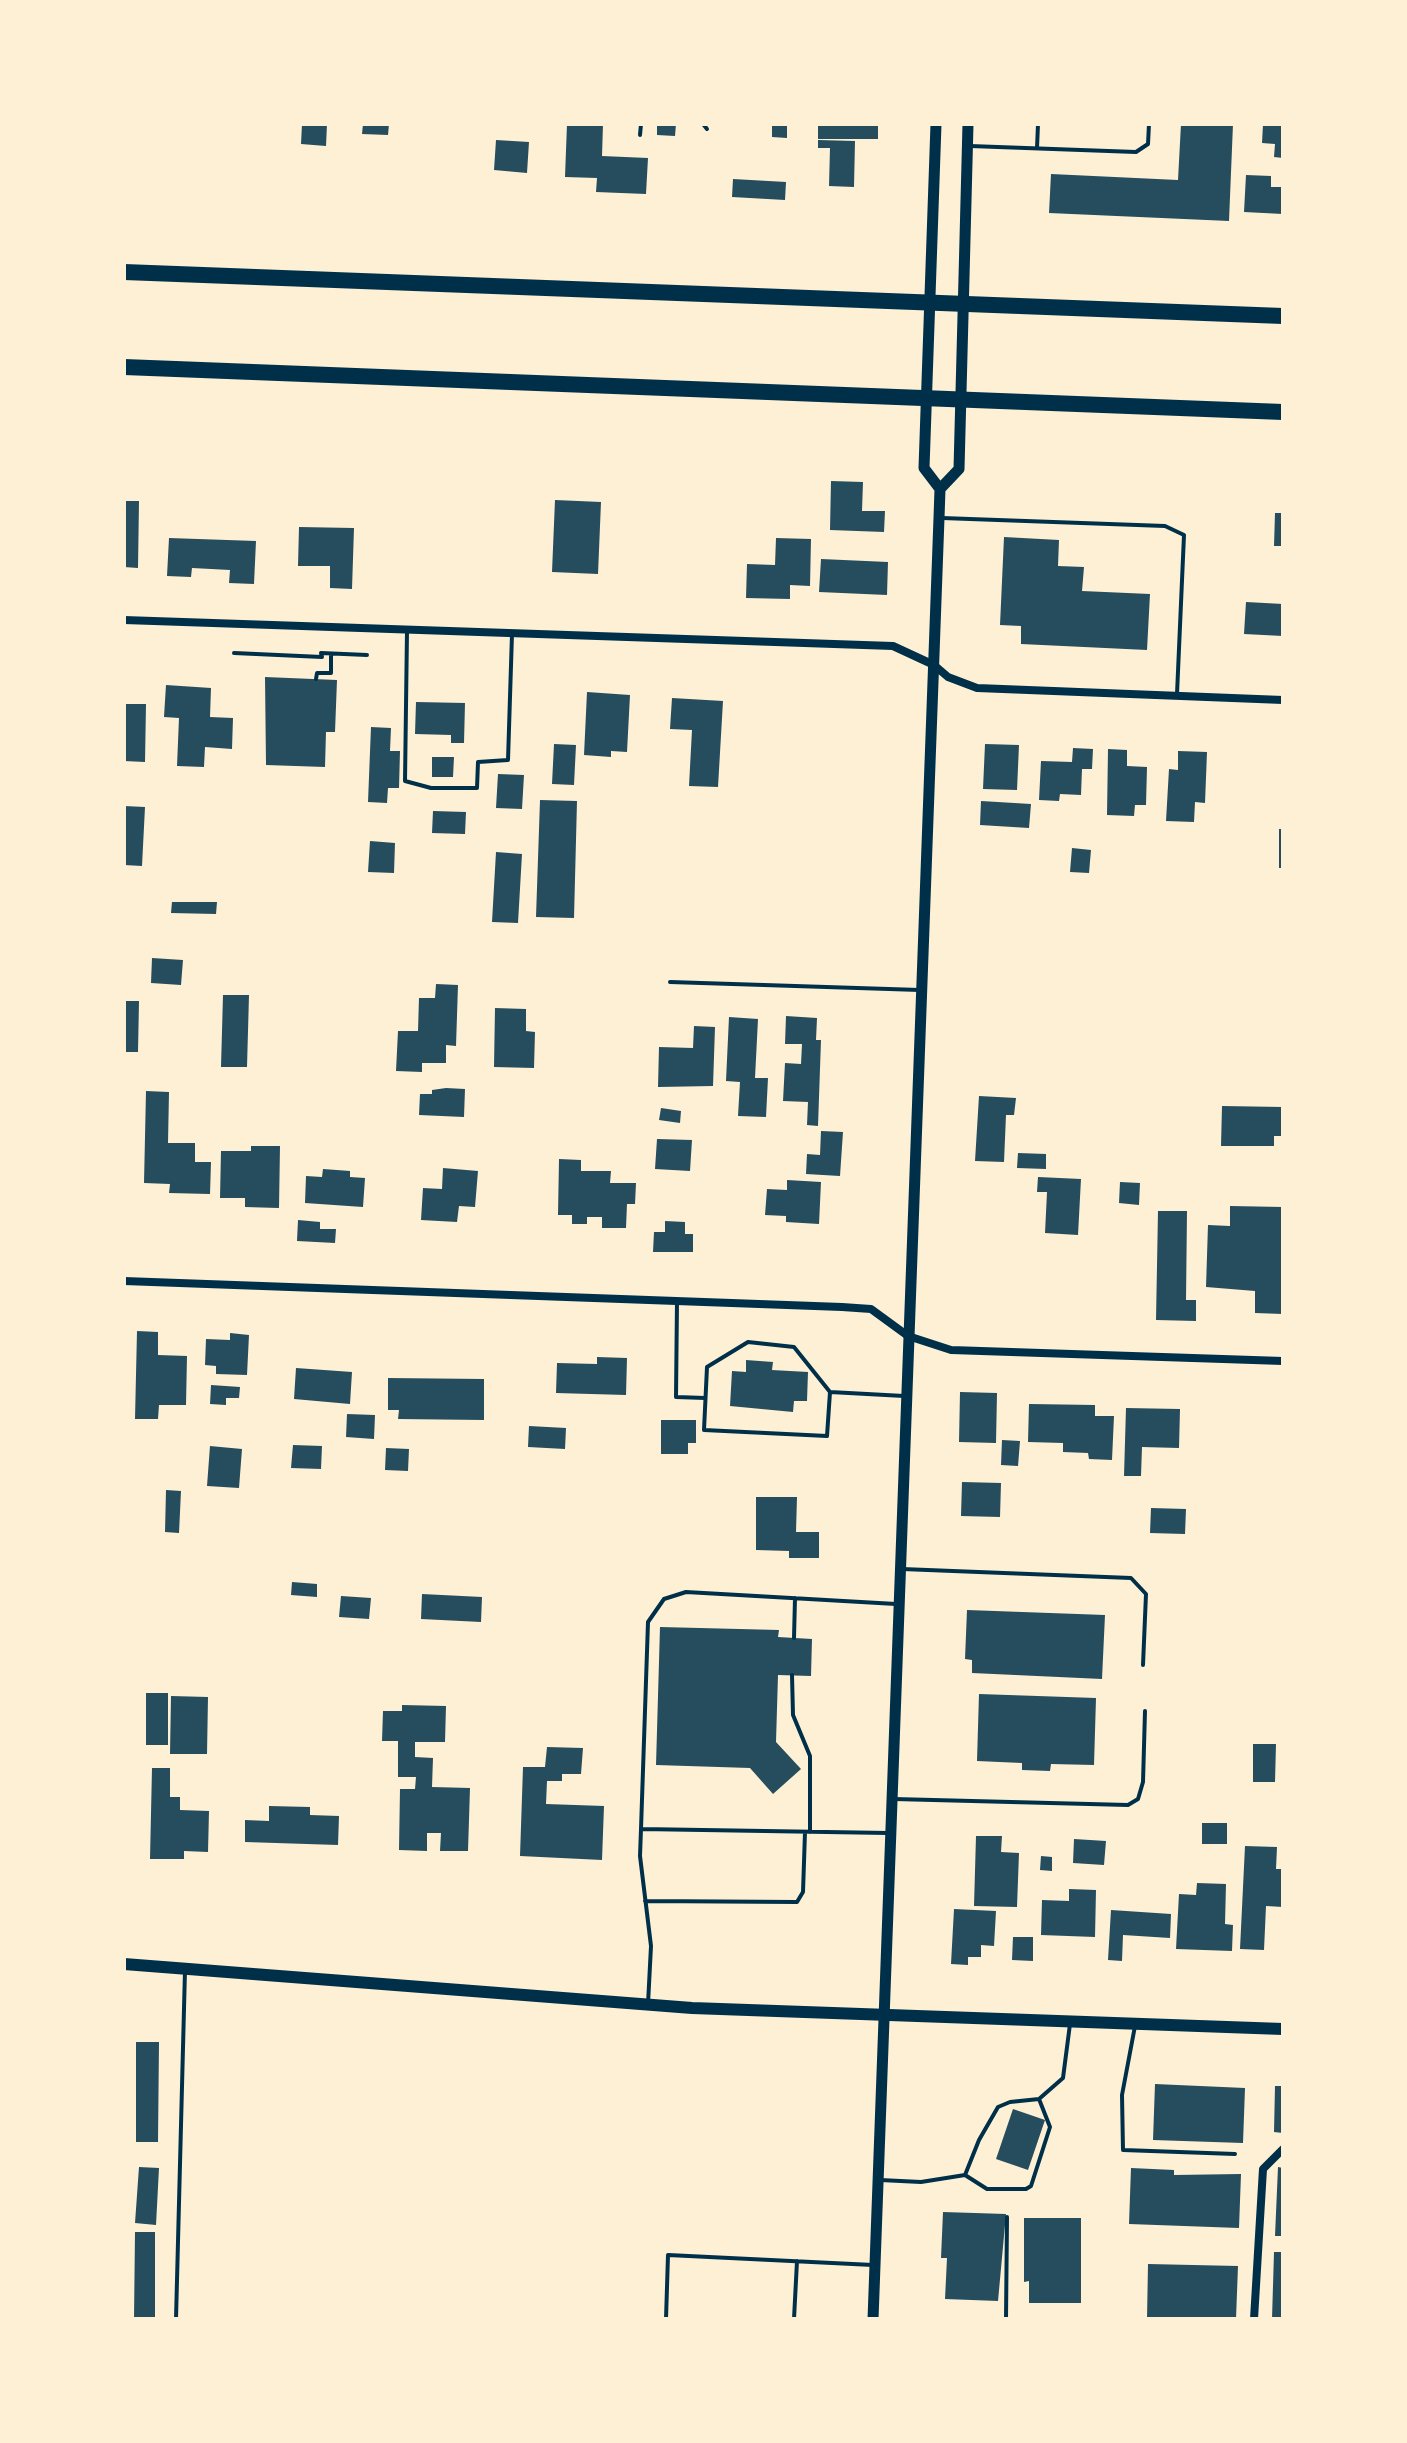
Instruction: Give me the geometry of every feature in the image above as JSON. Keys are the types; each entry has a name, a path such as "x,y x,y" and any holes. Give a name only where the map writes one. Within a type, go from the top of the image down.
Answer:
{"highway":[{"path":"124,272 1283,316"},
{"path":"124,367 1283,412"}],"main road":[{"path":"124,1964 648,2004 1283,2029"}],"street":[{"path":"873,2319 940,489 924,468 936,124"},
{"path":"940,489 959,469 968,124"},
{"path":"124,620 893,646 934,665 948,677 977,688 1283,700"},
{"path":"124,1281 871,1309 908,1336 951,1350 1283,1361"},
{"path":"1254,2319 1263,2169 1283,2149"}],"lane":[{"path":"640,135 641,124"},
{"path":"1037,148 1038,124"},
{"path":"967,146 1136,152 1148,144 1149,124"},
{"path":"939,518 1165,526 1184,535 1176,696"},
{"path":"407,630 405,781 431,788 477,788 478,762 508,760 512,634"},
{"path":"670,982 922,990"},
{"path":"677,1301 676,1397 705,1398"},
{"path":"748,1342 794,1347 830,1392 827,1436 704,1430 707,1367 748,1342"},
{"path":"830,1392 906,1396"},
{"path":"900,1569 1131,1578 1146,1594 1143,1665"},
{"path":"648,2004 651,1946 641,1829 648,1622 651,1612 664,1599 686,1592 899,1604"},
{"path":"794,1638 795,1598"},
{"path":"645,1901 797,1902 803,1892 810,1756 793,1715 792,1675"},
{"path":"891,1799 1128,1805 1138,1799 1143,1782 1145,1711"},
{"path":"641,1829 891,1834"},
{"path":"176,2319 186,1967"},
{"path":"965,2175 979,2140 998,2107 1010,2102 1039,2099 1063,2078 1071,2021"},
{"path":"1136,2024 1122,2095 1123,2150 1235,2154"},
{"path":"878,2180 921,2182 965,2175 987,2189 1026,2189 1031,2186 1050,2127 1039,2099"},
{"path":"1006,2319 1007,2217"},
{"path":"666,2319 668,2255 875,2265"},
{"path":"794,2319 797,2261"}],"path":[{"path":"234,653 322,657 321,653 367,655"},
{"path":"316,679 317,673 331,673 331,654"}],"building":[{"path":"302,124 327,124 326,146 301,144"},
{"path":"363,124 389,124 388,135 362,134"},
{"path":"567,124 603,124 602,156 648,158 646,194 596,192 597,178 565,177"},
{"path":"657,124 676,124 675,136 657,135"},
{"path":"772,124 787,124 787,138 772,137"},
{"path":"818,124 878,124 878,139 818,139"},
{"path":"1181,124 1233,124 1229,221 1049,213 1051,174 1178,180"},
{"path":"1263,124 1283,124 1283,158 1274,157 1275,144 1262,143"},
{"path":"496,140 529,142 527,173 494,170"},
{"path":"818,140 855,141 854,187 829,186 830,148 818,148"},
{"path":"1246,175 1271,176 1271,187 1283,187 1283,214 1244,212"},
{"path":"733,179 786,182 785,200 732,197"},
{"path":"831,481 863,482 862,511 885,511 884,532 830,530"},
{"path":"555,500 601,502 598,574 552,572"},
{"path":"124,501 139,501 138,568 124,567"},
{"path":"1275,513 1283,513 1283,546 1274,546"},
{"path":"299,527 354,528 352,589 330,588 330,566 298,566"},
{"path":"1004,537 1059,540 1058,566 1084,567 1082,591 1150,594 1147,650 1021,644 1021,626 1000,625"},
{"path":"169,538 256,541 254,584 229,583 230,570 192,568 191,577 167,576"},
{"path":"776,538 811,539 810,586 790,585 790,599 746,598 747,564 775,565"},
{"path":"821,559 888,562 887,595 819,592"},
{"path":"1246,602 1283,604 1283,636 1244,634"},
{"path":"265,677 337,680 335,732 326,732 325,767 266,765"},
{"path":"166,685 211,688 210,717 233,718 232,749 205,747 204,767 177,766 179,718 164,717"},
{"path":"587,692 630,695 627,752 611,751 611,757 584,755"},
{"path":"672,698 723,701 718,787 689,786 692,730 670,729"},
{"path":"416,702 465,703 464,743 451,743 451,735 415,734"},
{"path":"124,704 146,704 145,762 124,761"},
{"path":"371,727 391,728 390,751 400,751 399,788 388,788 387,803 368,802"},
{"path":"554,744 576,745 574,785 552,784"},
{"path":"985,744 1019,745 1017,790 983,789"},
{"path":"1073,748 1093,749 1092,769 1082,769 1081,795 1060,794 1059,801 1039,800 1041,761 1072,762"},
{"path":"1108,749 1127,750 1127,766 1147,767 1146,805 1135,805 1134,816 1107,815"},
{"path":"1178,751 1207,752 1205,803 1195,802 1194,822 1166,821 1169,769 1178,770"},
{"path":"432,757 454,757 453,777 432,777"},
{"path":"498,774 524,775 522,809 496,808"},
{"path":"540,800 577,801 574,918 536,917"},
{"path":"981,801 1031,804 1029,828 980,825"},
{"path":"124,806 145,807 142,866 124,865"},
{"path":"433,811 466,812 465,834 432,833"},
{"path":"1279,829 1283,829 1283,868 1279,868"},
{"path":"370,841 395,843 394,873 368,872"},
{"path":"1072,848 1091,850 1089,873 1070,872"},
{"path":"496,852 522,854 518,923 492,922"},
{"path":"172,902 217,902 216,914 171,913"},
{"path":"152,958 183,960 181,985 151,983"},
{"path":"436,984 458,985 456,1046 446,1045 446,1063 422,1063 422,1072 396,1071 398,1031 418,1031 419,998 435,998"},
{"path":"223,995 249,995 247,1067 221,1067"},
{"path":"124,1001 139,1001 138,1052 124,1052"},
{"path":"495,1008 526,1009 526,1031 535,1032 534,1068 494,1067"},
{"path":"786,1016 817,1018 816,1040 821,1040 818,1126 807,1125 808,1102 783,1101 785,1063 801,1064 802,1044 785,1044"},
{"path":"729,1017 758,1019 755,1078 768,1078 766,1117 738,1116 740,1082 726,1081"},
{"path":"694,1026 715,1027 713,1086 658,1087 659,1047 693,1048"},
{"path":"465,1089 464,1117 419,1115 420,1094 432,1094 432,1090"},
{"path":"146,1091 169,1092 168,1143 195,1143 195,1162 211,1162 210,1194 169,1193 170,1184 144,1183"},
{"path":"979,1096 1016,1098 1014,1115 1006,1115 1004,1162 975,1161"},
{"path":"1222,1106 1283,1107 1283,1136 1274,1136 1274,1146 1221,1146"},
{"path":"661,1108 681,1111 680,1123 659,1120"},
{"path":"821,1131 843,1132 840,1176 806,1174 807,1154 820,1155"},
{"path":"657,1139 692,1140 690,1171 655,1169"},
{"path":"251,1146 280,1146 279,1208 245,1207 245,1198 220,1198 221,1151 251,1151"},
{"path":"1018,1153 1046,1154 1046,1169 1017,1168"},
{"path":"559,1159 581,1160 581,1171 611,1171 610,1183 636,1183 635,1204 627,1204 626,1228 602,1228 602,1217 587,1217 587,1224 572,1224 572,1215 558,1215"},
{"path":"443,1168 478,1171 475,1207 459,1206 457,1222 421,1220 423,1188 442,1189"},
{"path":"323,1169 350,1171 350,1177 365,1178 363,1207 305,1203 306,1176 322,1177"},
{"path":"1038,1177 1081,1179 1078,1235 1045,1233 1047,1192 1037,1192"},
{"path":"787,1180 821,1182 819,1224 786,1222 786,1216 765,1215 767,1189 787,1190"},
{"path":"1120,1182 1140,1183 1139,1205 1119,1203"},
{"path":"1230,1206 1283,1207 1283,1314 1255,1313 1255,1291 1206,1287 1208,1225 1230,1226"},
{"path":"1158,1211 1187,1211 1186,1300 1196,1300 1196,1321 1156,1320"},
{"path":"298,1220 320,1222 320,1229 336,1229 335,1243 297,1241"},
{"path":"665,1221 685,1222 685,1234 693,1234 693,1252 653,1252 654,1232 665,1232"},
{"path":"137,1331 158,1332 158,1355 187,1356 186,1405 159,1405 158,1419 135,1419"},
{"path":"230,1333 249,1335 247,1375 216,1374 216,1366 205,1365 206,1339 230,1340"},
{"path":"597,1357 627,1358 626,1395 556,1393 557,1363 597,1364"},
{"path":"746,1360 773,1362 772,1370 808,1372 807,1401 794,1401 793,1412 730,1406 732,1371 746,1372"},
{"path":"296,1368 352,1372 350,1404 294,1399"},
{"path":"388,1378 484,1379 484,1420 398,1419 399,1410 388,1410"},
{"path":"211,1385 240,1387 239,1398 226,1398 226,1405 210,1404"},
{"path":"960,1392 997,1393 996,1443 959,1442"},
{"path":"1029,1404 1095,1405 1095,1416 1114,1416 1112,1460 1089,1459 1088,1453 1063,1452 1063,1443 1028,1442"},
{"path":"1126,1408 1180,1409 1179,1448 1142,1447 1141,1476 1124,1476"},
{"path":"347,1414 375,1415 374,1439 346,1437"},
{"path":"661,1420 696,1420 696,1443 688,1443 688,1454 661,1454"},
{"path":"529,1426 566,1428 565,1449 528,1447"},
{"path":"1002,1440 1020,1441 1018,1466 1001,1465"},
{"path":"293,1445 322,1446 321,1469 291,1468"},
{"path":"210,1446 242,1449 239,1488 207,1486"},
{"path":"386,1448 409,1449 408,1471 385,1470"},
{"path":"962,1482 1001,1483 1000,1517 961,1516"},
{"path":"166,1490 181,1491 179,1533 165,1532"},
{"path":"756,1497 797,1497 796,1532 819,1532 819,1558 789,1558 789,1551 756,1550"},
{"path":"1151,1508 1186,1509 1185,1534 1150,1533"},
{"path":"292,1582 317,1584 317,1597 291,1595"},
{"path":"422,1594 482,1597 481,1622 421,1619"},
{"path":"341,1596 371,1598 369,1619 339,1617"},
{"path":"967,1610 1105,1615 1102,1679 972,1673 972,1660 965,1659"},
{"path":"660,1627 779,1630 778,1637 812,1639 811,1676 778,1675 776,1742 801,1769 773,1794 750,1768 656,1765"},
{"path":"146,1693 168,1693 168,1745 146,1745"},
{"path":"979,1694 1096,1698 1094,1765 1051,1764 1050,1771 1022,1770 1022,1763 977,1761"},
{"path":"171,1696 208,1697 207,1754 170,1754"},
{"path":"402,1705 446,1706 445,1742 415,1742 415,1757 433,1758 432,1787 470,1788 468,1851 440,1851 441,1833 427,1833 427,1851 399,1850 400,1789 415,1789 416,1777 398,1777 398,1741 382,1741 383,1711 402,1711"},
{"path":"1253,1744 1276,1744 1275,1782 1253,1782"},
{"path":"547,1747 583,1748 581,1774 562,1774 562,1781 547,1781 546,1804 604,1806 602,1860 520,1856 523,1767 545,1767"},
{"path":"152,1768 170,1768 170,1797 180,1797 180,1810 209,1811 208,1852 184,1851 184,1859 150,1859"},
{"path":"269,1806 310,1807 310,1815 339,1816 338,1845 245,1842 245,1820 269,1821"},
{"path":"1202,1823 1227,1823 1227,1844 1202,1844"},
{"path":"976,1836 1002,1836 1001,1852 1019,1853 1017,1907 974,1906"},
{"path":"1074,1839 1106,1841 1104,1865 1073,1863"},
{"path":"1245,1846 1277,1847 1276,1869 1283,1869 1283,1907 1266,1906 1264,1950 1240,1949"},
{"path":"1041,1856 1052,1857 1052,1871 1040,1870"},
{"path":"1197,1883 1226,1884 1225,1924 1233,1925 1232,1951 1176,1949 1179,1894 1196,1895"},
{"path":"1069,1889 1096,1890 1095,1937 1041,1935 1042,1900 1069,1901"},
{"path":"954,1909 996,1911 994,1946 981,1945 981,1957 968,1957 968,1965 951,1964"},
{"path":"1111,1910 1171,1914 1170,1938 1123,1935 1122,1961 1108,1960"},
{"path":"1013,1937 1033,1937 1033,1961 1012,1960"},
{"path":"136,2042 159,2042 158,2142 136,2142"},
{"path":"1155,2084 1245,2088 1243,2143 1153,2140"},
{"path":"1275,2086 1283,2086 1283,2133 1274,2132"},
{"path":"1013,2109 1045,2120 1028,2170 996,2159"},
{"path":"139,2167 159,2168 156,2225 135,2223"},
{"path":"1278,2167 1283,2168 1283,2236 1275,2236"},
{"path":"1131,2168 1174,2170 1174,2175 1241,2174 1239,2228 1129,2224"},
{"path":"943,2212 1006,2214 998,2301 945,2299 947,2258 941,2258"},
{"path":"1024,2218 1081,2218 1081,2303 1029,2303 1029,2281 1024,2282"},
{"path":"135,2232 155,2232 155,2319 134,2319"},
{"path":"1274,2252 1283,2252 1283,2319 1272,2319"},
{"path":"1148,2264 1238,2266 1236,2319 1147,2319"}]}
